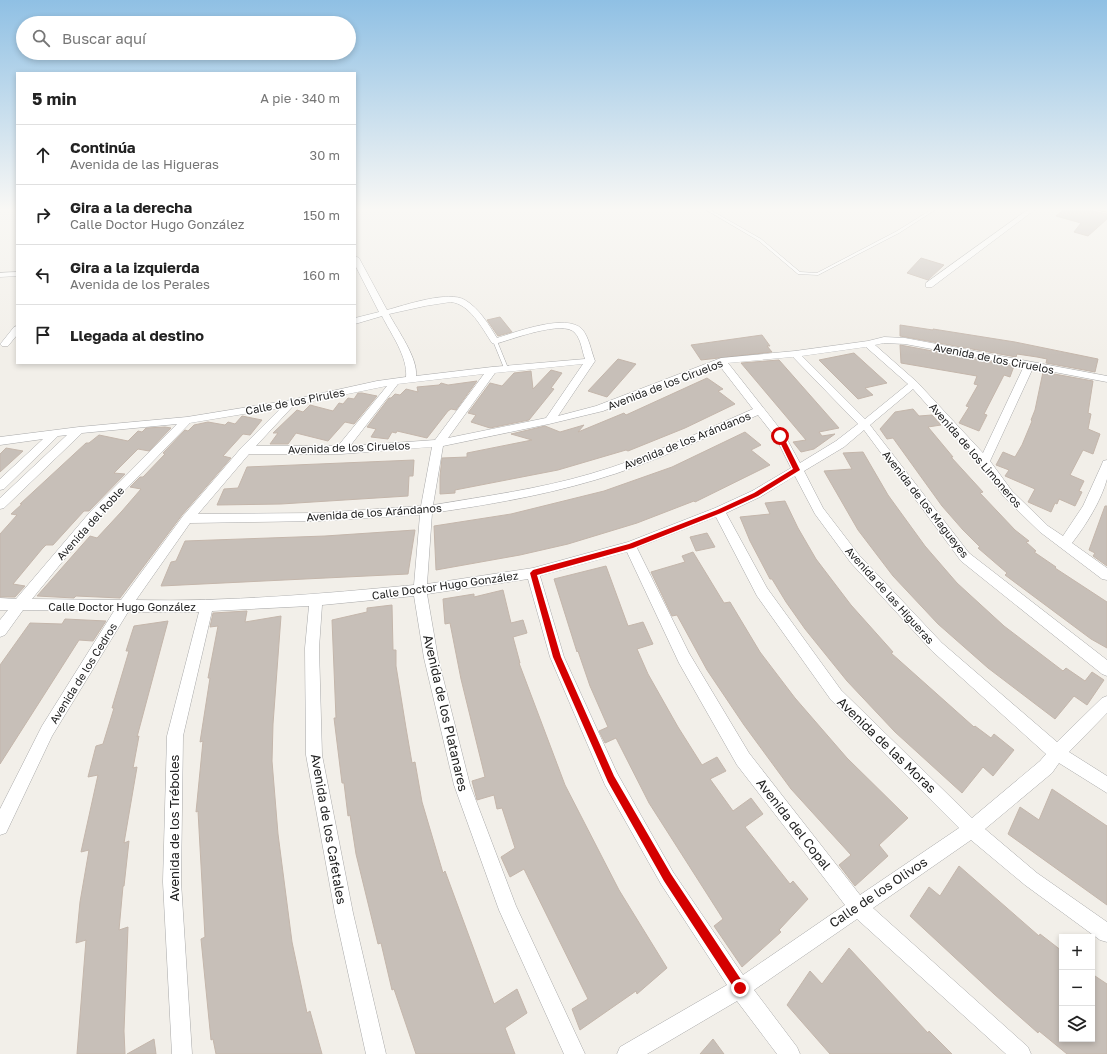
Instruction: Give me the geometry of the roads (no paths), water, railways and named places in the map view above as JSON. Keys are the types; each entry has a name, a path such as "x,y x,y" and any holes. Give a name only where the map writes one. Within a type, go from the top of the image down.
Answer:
{"street":[{"path":"929,285 967,257"},
{"path":"356,260 408,358 412,369 411,380"},
{"path":"0,275 16,274"},
{"path":"356,321 437,300 460,300 467,304 494,342 547,327 564,324 571,326 580,331 590,361 550,421"},
{"path":"2,345 16,330"},
{"name":"Avenida de los Ciruelos","path":"246,450 341,450 438,443 550,421 599,409 721,361 795,354 868,344 884,340 905,341 1107,379"},
{"path":"2,345 16,343"},
{"name":"Avenida de los Limoneros","path":"868,344 914,384 984,462 1008,494 1044,529 1107,575"},
{"name":"Avenida de los Magueyes","path":"795,354 865,425 965,556 1107,669"},
{"name":"Calle de los Pirules","path":"0,441 79,430 186,420 291,403 378,384 499,369 590,361"},
{"name":"Avenida de las Higueras","path":"721,361 780,436 818,511 854,559 937,647 1057,753 1107,785"},
{"path":"984,462 1030,364"},
{"name":"Avenida de los Platanares","path":"499,369 438,443 426,510 420,590 431,658 462,785 508,910 576,1054"},
{"path":"341,450 395,382"},
{"name":"Calle Doctor Hugo González","path":"0,604 124,607 206,606 316,600 420,590 533,573 630,546 719,512 756,494 840,444 914,384"},
{"name":"Avenida de los Cedros","path":"0,826 47,731 124,607 187,519 246,450 291,403"},
{"name":"Avenida de los Arándanos","path":"187,519 319,517 426,510 526,494 593,476 653,456 760,410"},
{"name":"Avenida del Roble","path":"0,631 19,605 94,515 186,420"},
{"path":"0,505 79,430"},
{"path":"0,486 54,434"},
{"path":"1064,543 1073,533 1090,508 1107,464"},
{"name":"Avenida de las Moras","path":"719,512 762,592 836,695 972,829 1031,879 1107,933"},
{"name":"Avenida del Copal","path":"630,546 684,658 743,759 857,906 1021,1054"},
{"path":"533,573 557,657 611,779 667,878 740,988 790,1054"},
{"name":"Avenida de los Cafetales","path":"316,600 312,648 314,755 344,913 376,1054"},
{"name":"Avenida de los Tréboles","path":"182,1054 172,882 175,736 206,606"},
{"name":"Calle de los Olivos","path":"627,1054 740,988 857,906 972,829 1046,767 1057,753 1107,703"}],"lane":[{"path":"780,257 799,273 818,274 850,257"},
{"path":"494,342 499,369"}]}
